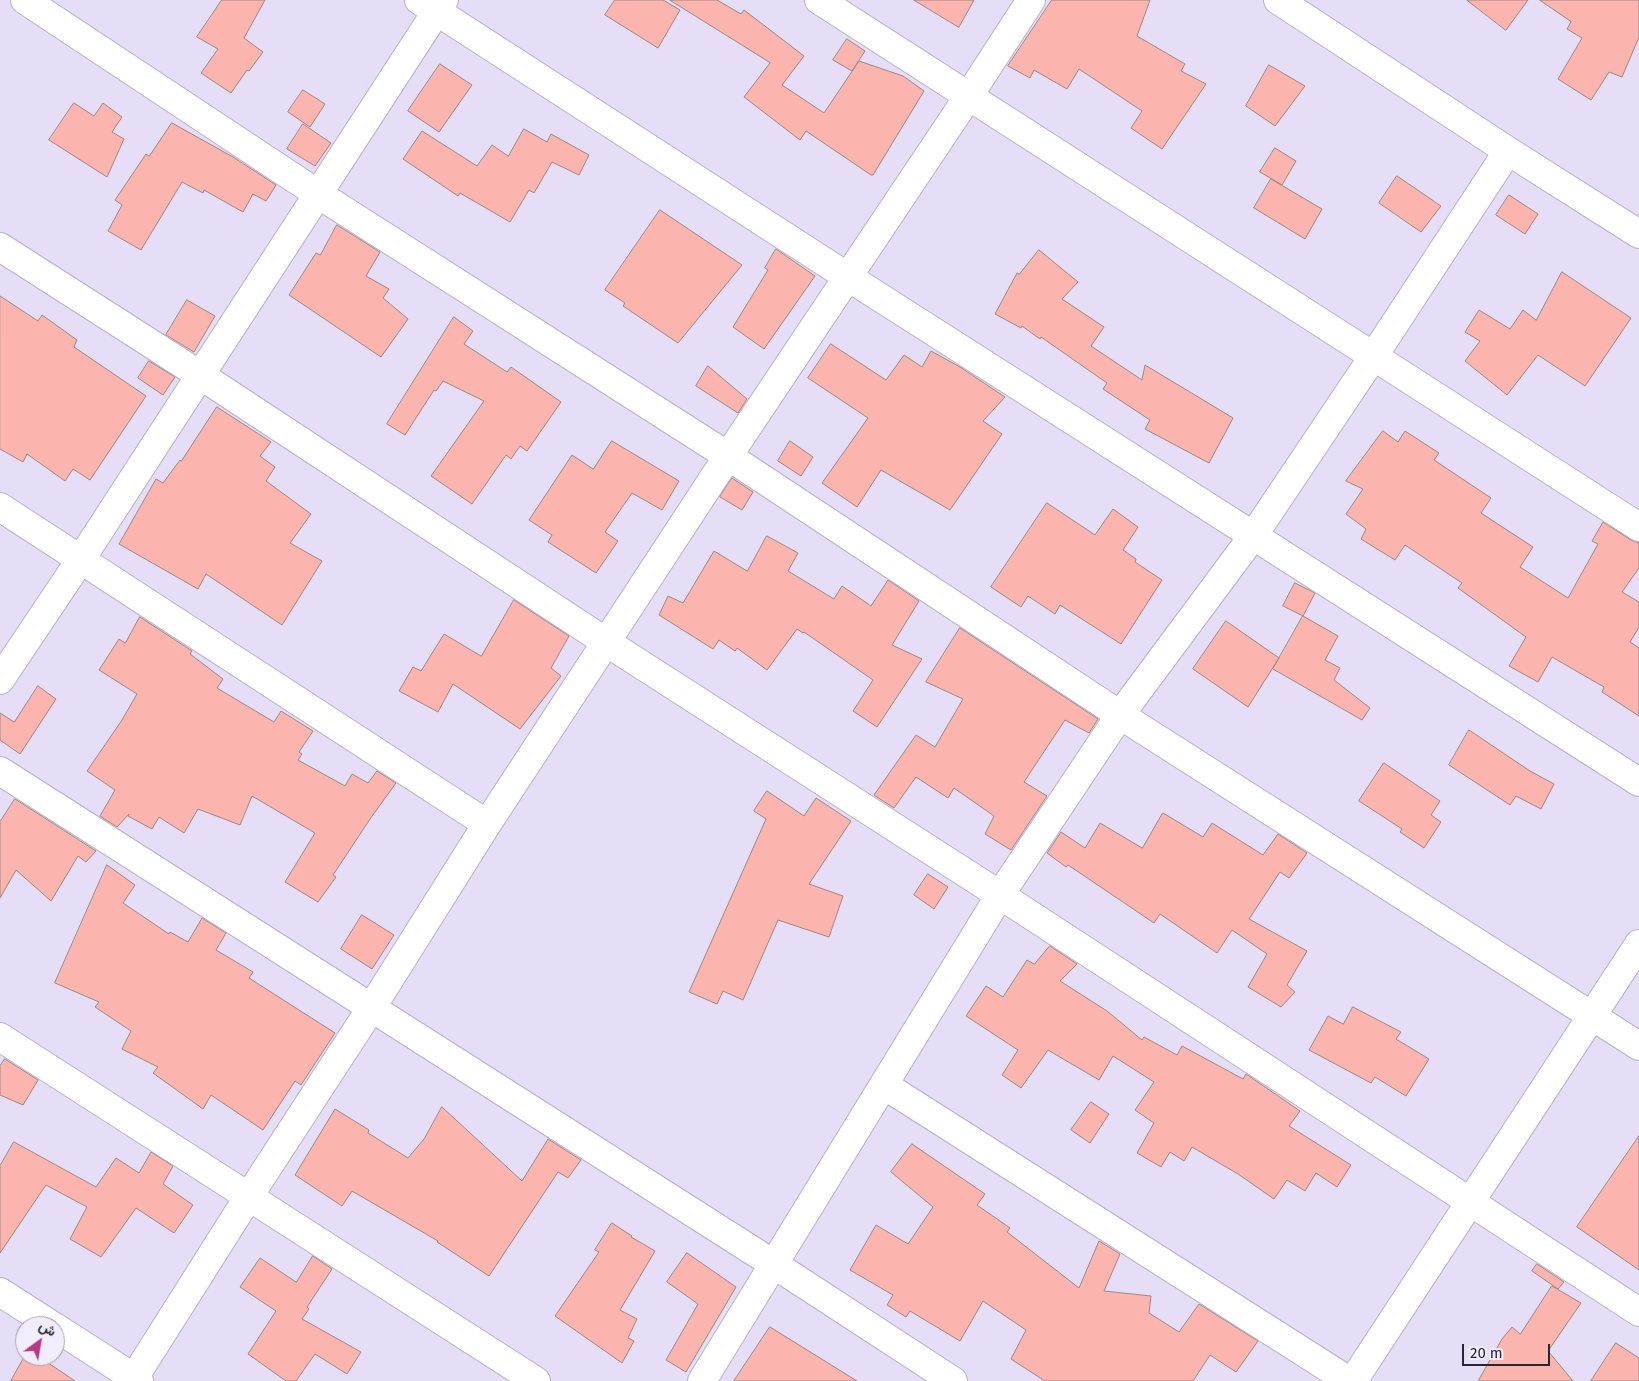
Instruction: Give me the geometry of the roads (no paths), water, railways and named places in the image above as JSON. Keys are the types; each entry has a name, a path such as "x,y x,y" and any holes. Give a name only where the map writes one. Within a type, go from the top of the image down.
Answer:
{"street":[{"path":"24,0 318,194 728,456 1120,715 1639,1046"},
{"path":"818,0 1639,527"},
{"path":"65,1334 135,1380 248,1196 372,1008 606,642 1031,0"},
{"path":"1278,0 1508,151 1639,234"},
{"path":"0,680 81,559 318,194 433,4 848,277 1639,782"},
{"path":"702,1381 775,1265 1000,895 1120,715 1253,536 1508,151"},
{"path":"0,247 200,375 606,642 1000,895 1639,1312"},
{"path":"0,507 488,824"},
{"path":"0,771 775,1265 953,1381"},
{"path":"1353,1381 1639,944"},
{"path":"0,1037 536,1381"},
{"path":"884,1085 1349,1381"},
{"path":"0,1292 37,1316"}]}
